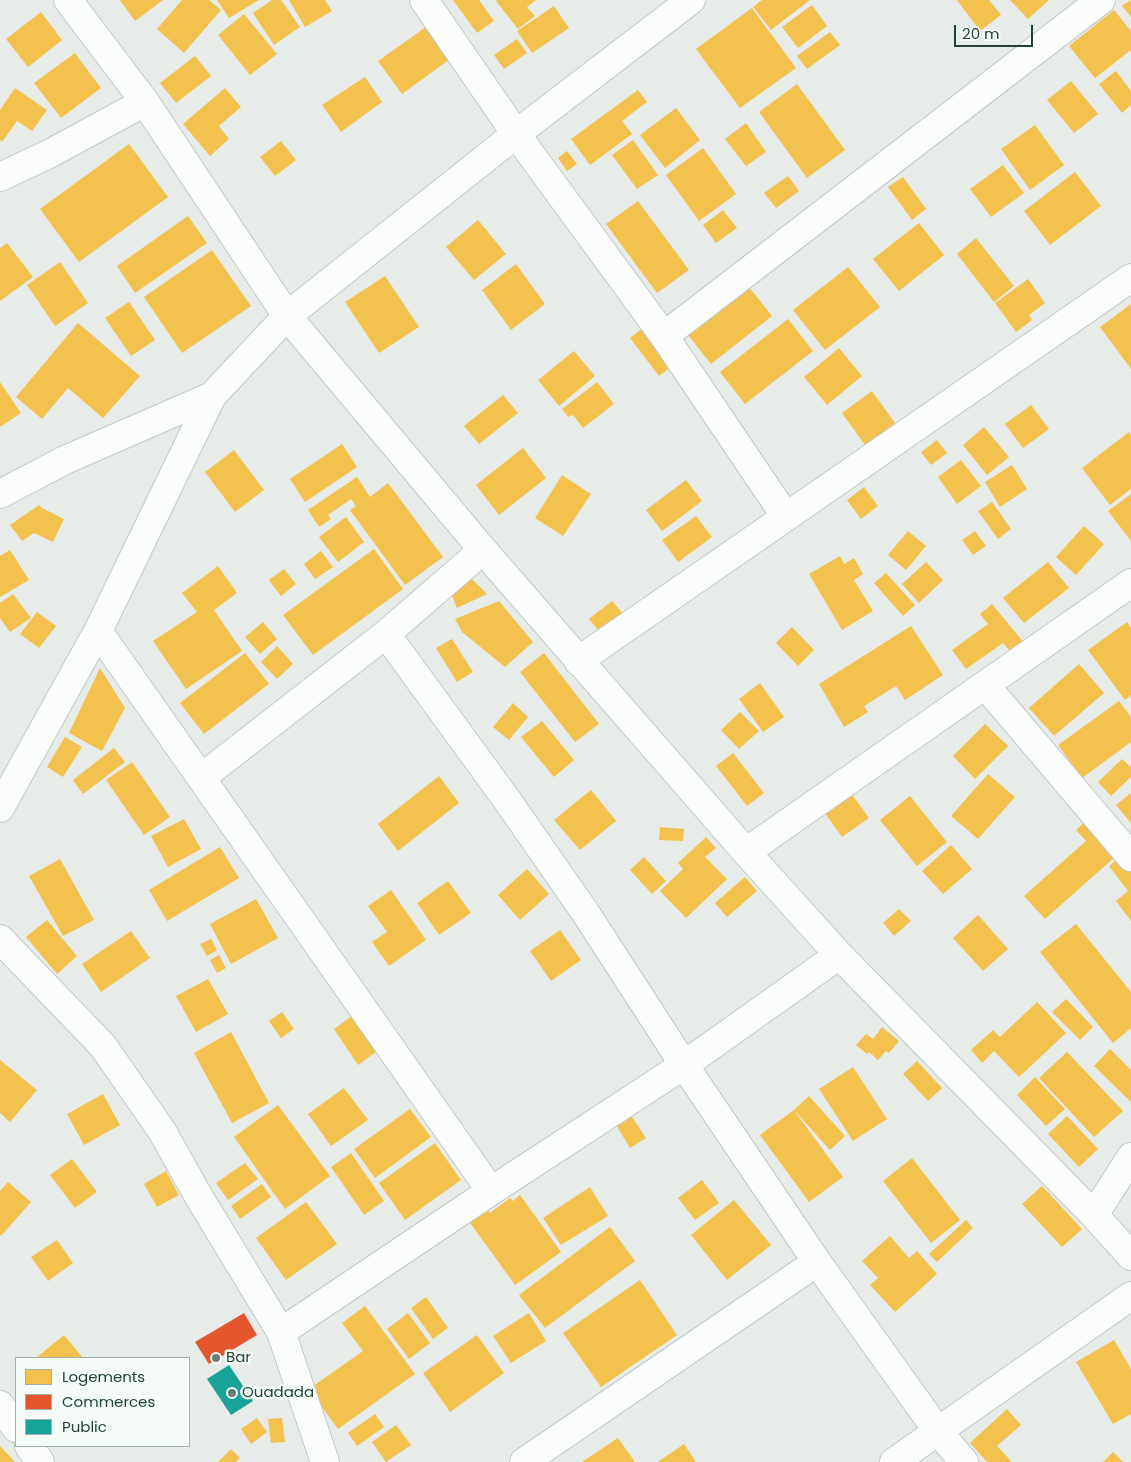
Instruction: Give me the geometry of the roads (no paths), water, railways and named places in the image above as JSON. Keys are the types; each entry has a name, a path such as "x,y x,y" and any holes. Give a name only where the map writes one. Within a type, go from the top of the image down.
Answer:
{"street":[{"path":"68,0 145,102 287,316 483,550 746,852 839,955 1094,1215 1131,1256"},
{"path":"424,0 516,134 664,336 786,517"},
{"path":"0,808 98,631 212,396 287,316 516,134 691,0"},
{"path":"664,336 1101,0"},
{"path":"0,177 49,154 145,102"},
{"path":"578,660 1131,278"},
{"path":"0,494 64,460 212,396"},
{"path":"201,778 386,634 483,550"},
{"path":"746,852 1131,583"},
{"path":"98,631 490,1191"},
{"path":"386,634 507,800 585,912 684,1065 817,1262 937,1430 964,1462"},
{"path":"985,684 1131,857"},
{"path":"0,939 103,1046 162,1131 199,1197 281,1332 325,1462"},
{"path":"281,1332 490,1191 684,1065 839,955"},
{"path":"1094,1215 1131,1157"},
{"path":"524,1462 817,1262"},
{"path":"894,1462 937,1430 1131,1296"},
{"path":"0,1405 15,1427"},
{"path":"30,1447 40,1462"}],"place":[{"name":"Bar","path":"216,1358"},
{"name":"Ouadada","path":"232,1393"}]}
